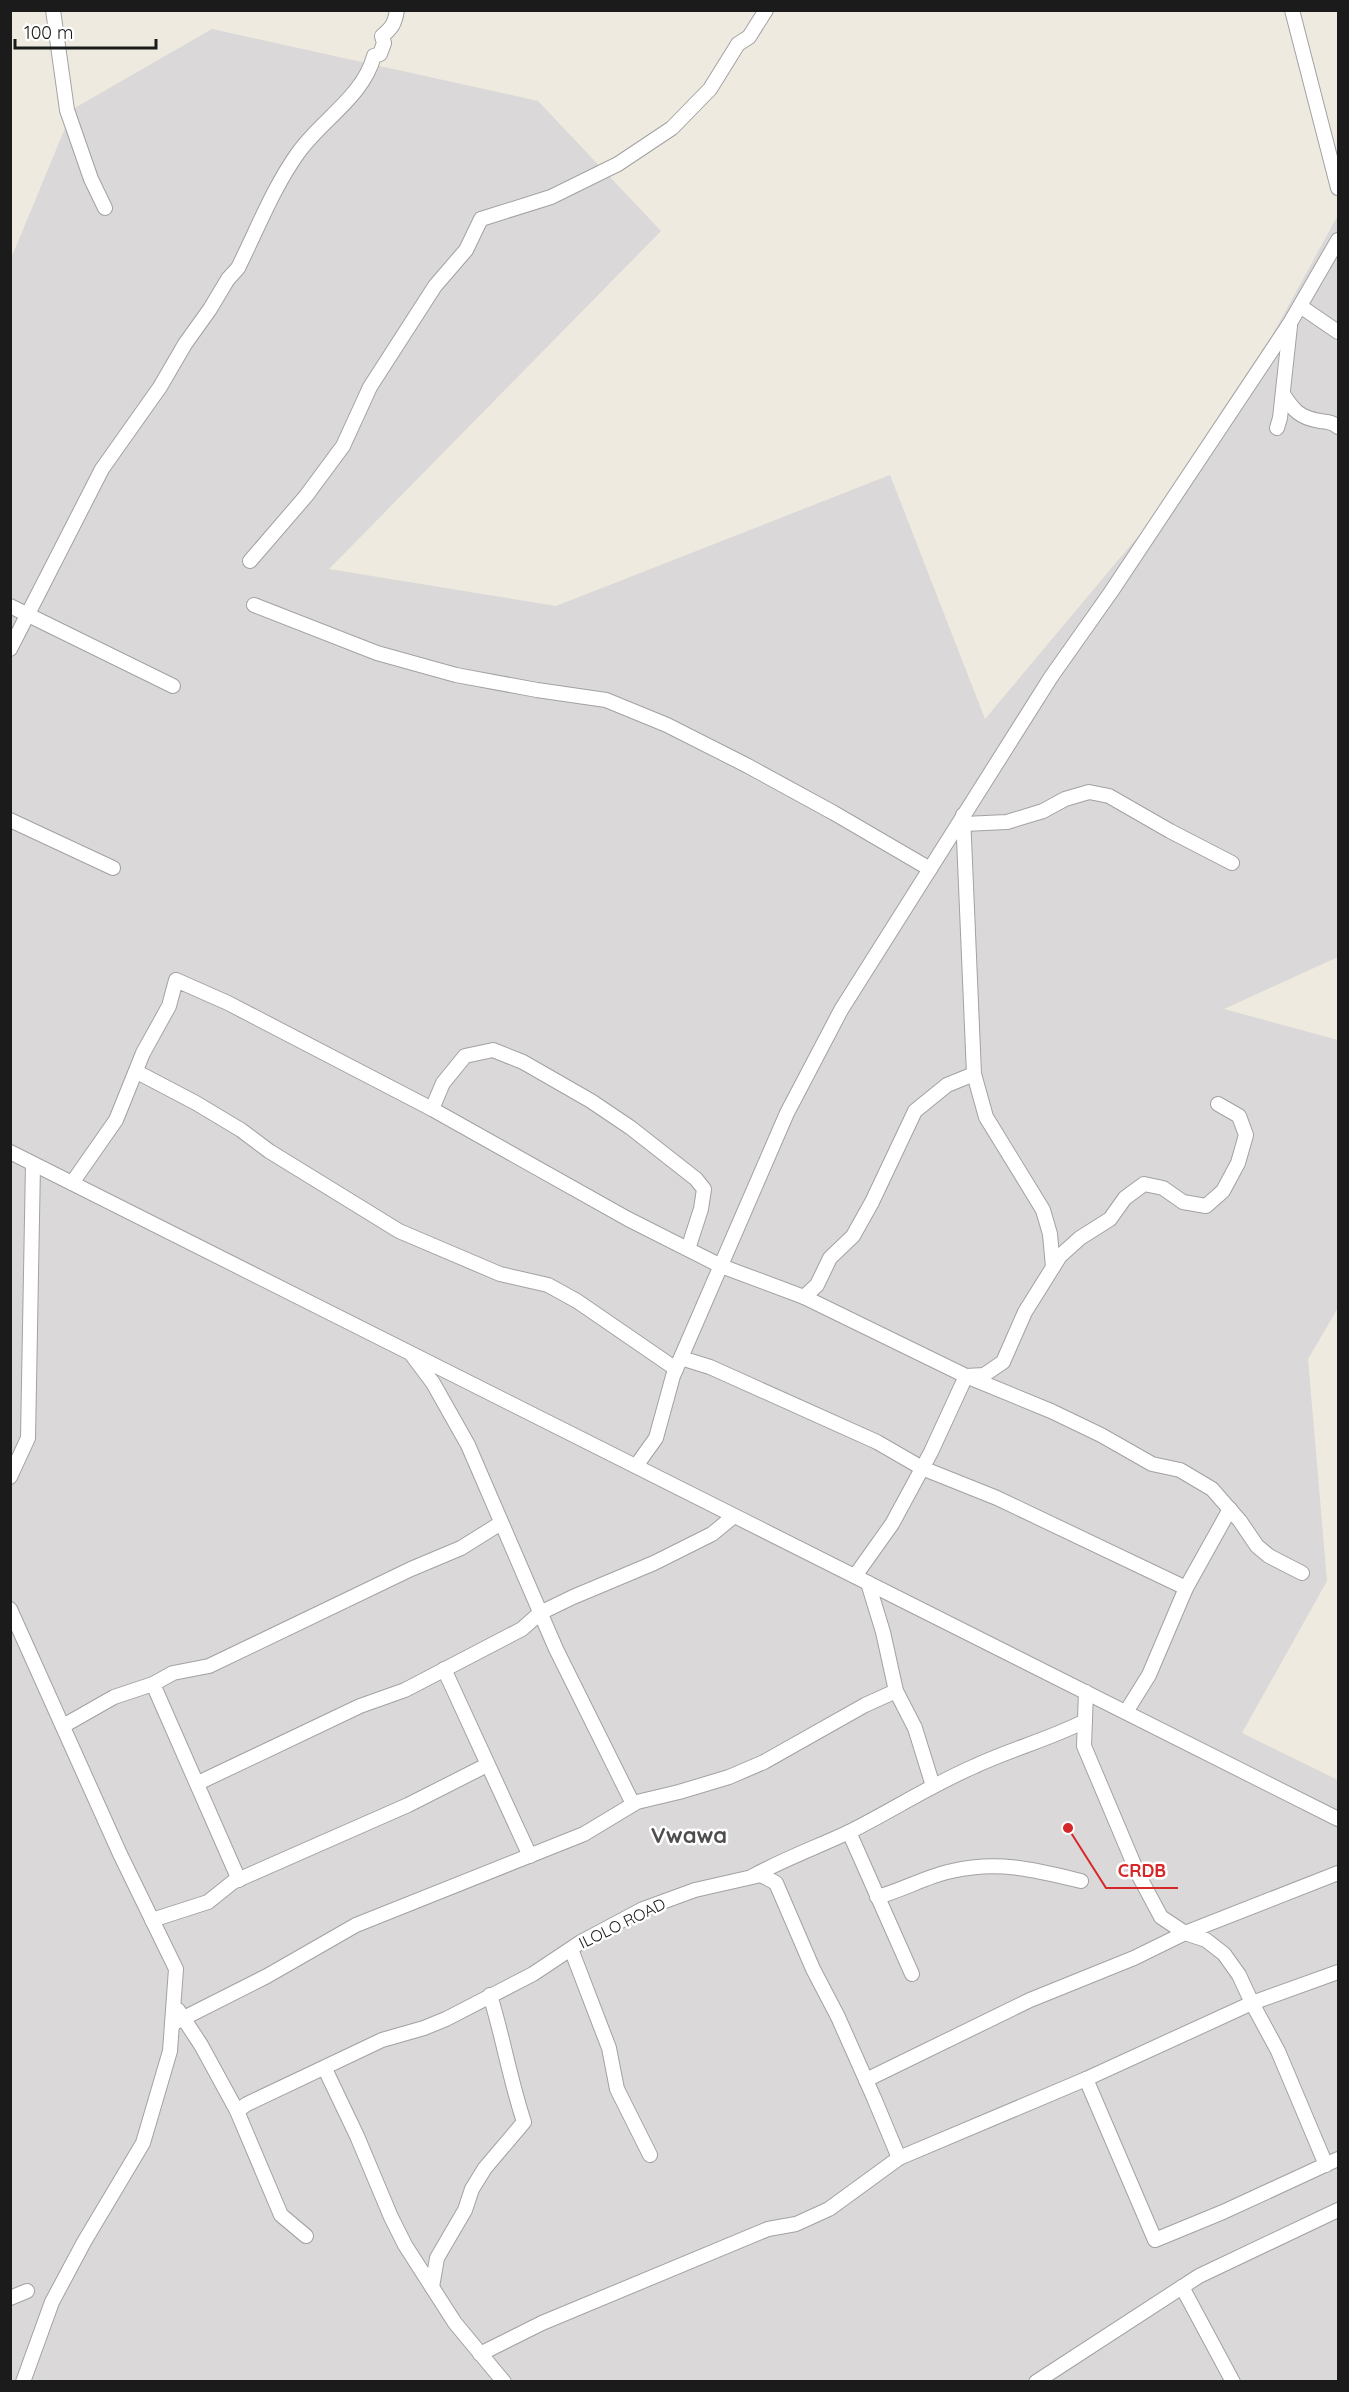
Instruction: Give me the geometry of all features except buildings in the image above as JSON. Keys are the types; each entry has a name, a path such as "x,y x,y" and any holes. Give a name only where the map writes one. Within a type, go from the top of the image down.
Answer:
{"street":[{"path":"53,10 67,110 91,179 105,208"},
{"path":"10,649 102,469 160,387 228,279 238,268 282,177 293,160 324,121 338,111 356,88 374,56 380,54 384,43 382,36 392,28 396,21 397,10"},
{"path":"250,561 306,496 343,446 370,387 435,286 466,250 481,219 551,197 618,164 672,128 710,89 738,44 748,37 766,10"},
{"path":"1292,10 1338,188"},
{"path":"636,1466 656,1438 678,1363 787,1113 841,1010 963,820 1051,677 1118,582 1290,323 1338,240"},
{"path":"1300,306 1338,332"},
{"path":"1277,428 1290,323"},
{"path":"1283,394 1293,410 1306,419 1334,423 1338,427"},
{"path":"254,605 377,653 456,675 606,700 667,725 748,766 930,869"},
{"path":"10,606 173,686"},
{"path":"963,820 1007,822 1043,811 1065,799 1089,792 1109,796 1232,863"},
{"path":"10,820 113,868"},
{"path":"963,820 974,1074 986,1117 1043,1210 1050,1234 1053,1267"},
{"path":"72,1183 116,1120 143,1053 169,1006 176,980 228,1003 432,1109 628,1219 720,1266 804,1297 966,1376 1101,1435 1152,1464 1180,1470 1212,1489 1257,1546 1269,1556 1302,1572"},
{"path":"432,1109 443,1083 465,1056 493,1050 523,1062 591,1101 631,1128 696,1179 704,1190 701,1209 688,1249"},
{"path":"137,1072 241,1130 269,1152 399,1231 500,1274 548,1285 678,1363 710,1367 877,1442 922,1468 997,1498 1186,1588"},
{"path":"804,1297 817,1285 830,1258 853,1236 872,1202 915,1111 947,1085 974,1074"},
{"path":"966,1376 984,1375 1003,1362 1025,1312 1060,1256 1080,1238 1110,1220 1125,1198 1144,1184 1163,1188 1183,1202 1206,1206 1223,1191 1238,1162 1246,1136 1239,1116 1218,1104"},
{"path":"10,1152 1338,1819"},
{"path":"10,1477 28,1438 33,1164"},
{"path":"411,1353 433,1383 468,1445 556,1649 633,1804"},
{"path":"855,1576 892,1524 966,1376"},
{"path":"1125,1712 1149,1675 1186,1588 1230,1509"},
{"path":"198,1783 360,1706 405,1690 522,1629 540,1613 712,1534 734,1516"},
{"path":"63,1726 114,1697 153,1684 174,1673 209,1666 411,1569 461,1548 501,1523"},
{"path":"868,1582 883,1632 896,1691 915,1728 933,1785"},
{"path":"10,1609 176,1969 173,2004 177,2021 143,2142 84,2242 52,2302 23,2382"},
{"path":"444,1669 530,1856"},
{"path":"153,1684 239,1880"},
{"path":"177,2021 267,1976 356,1925 584,1834 633,1804 729,1777 764,1762 864,1705 896,1691"},
{"path":"1086,1692 1084,1746 1138,1874 1161,1917 1185,1934 1206,1940 1219,1950 1239,1975 1332,2162 1155,2240 1086,2079"},
{"path":"750,1877 783,1860 849,1832 933,1785 1027,1744 1060,1734 1085,1721"},
{"path":"152,1920 208,1902 239,1880 408,1805 487,1765"},
{"path":"849,1832 912,1974"},
{"path":"877,1897 950,1871 987,1865 1027,1868 1081,1881"},
{"path":"866,2080 1030,2000 1134,1958 1185,1934 1338,1873"},
{"name":"ILOLO ROAD","path":"237,2111 247,2104 382,2040 446,2019 533,1974 571,1949 643,1909 695,1890 761,1875 777,1883 813,1969 838,2017 899,2158"},
{"path":"1218,1921 1219,1950"},
{"path":"571,1949 609,2048 617,2090 650,2155"},
{"path":"480,2354 542,2323 768,2229 796,2224 821,2212 899,2158 1086,2079 1252,2003 1338,1972"},
{"path":"432,2287 437,2258 465,2210 472,2189 485,2169 524,2122 512,2086 503,2037 490,1995"},
{"path":"177,2021 201,2045 237,2111 281,2215 306,2236"},
{"path":"325,2069 357,2136 391,2217 455,2323 504,2382"},
{"path":"1036,2382 1199,2276 1338,2210"},
{"path":"1182,2287 1233,2382"},
{"path":"10,2298 27,2291"}],"shaded area":[{"path":"212,29 538,101 661,231 329,569 556,606 890,475 985,719 1208,453 1338,215 1338,957 1224,1009 1338,1040 1338,1308 1308,1359 1327,1581 1242,1733 1338,1780 1338,2381 11,2382 10,261 73,109"}],"place":[{"name":"CRDB","path":"1068,1828"}],"district":[{"name":"Vwawa","path":"689,1835"}]}
